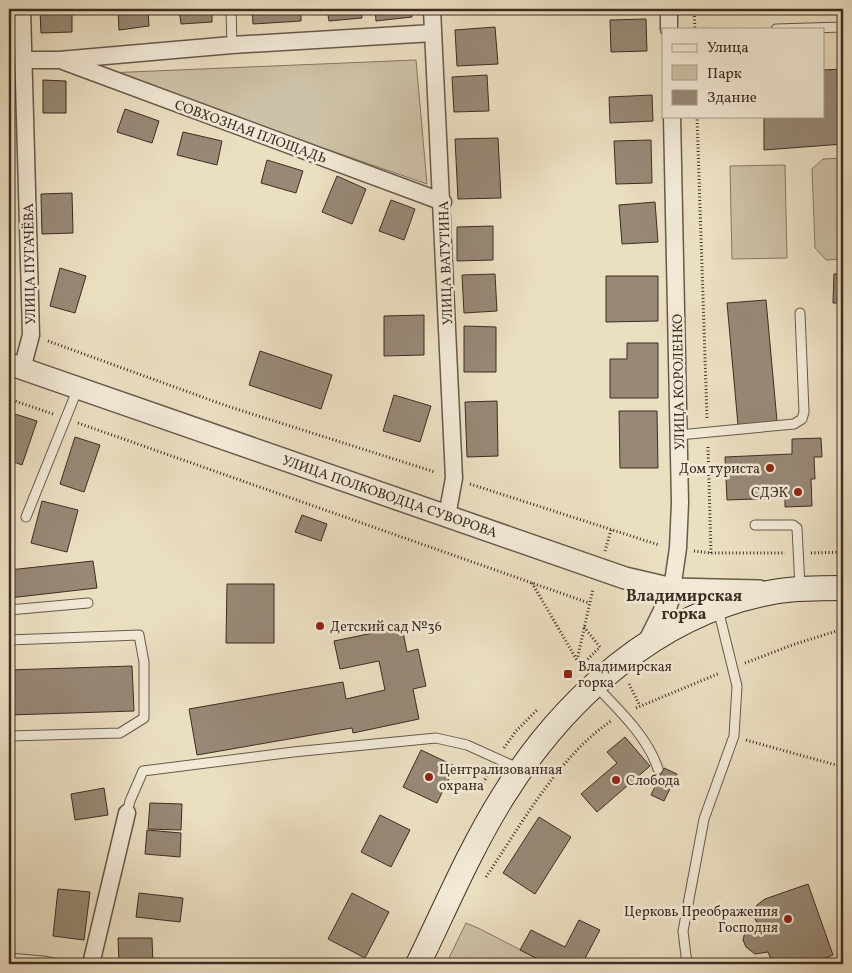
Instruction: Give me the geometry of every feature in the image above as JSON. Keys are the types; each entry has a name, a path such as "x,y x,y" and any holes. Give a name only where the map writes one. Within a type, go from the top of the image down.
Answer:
{"main road":[{"path":"418,964 471,854 501,800 520,770 555,726 588,676 672,628 711,599 843,588"}],"street":[{"name":"УЛИЦА ПУГАЧЁВА","path":"16,366 31,335 22,9"},
{"name":"УЛИЦА ВАТУТИНА","path":"432,9 443,202 454,478 447,516"},
{"path":"669,9 669,28"},
{"name":"СОВХОЗНАЯ ПЛОЩАДЬ","path":"24,60 58,60 232,45 433,33"},
{"name":"СОВХОЗНАЯ ПЛОЩАДЬ","path":"58,60 443,202"},
{"name":"УЛИЦА КОРОЛЕНКО","path":"649,642 664,612 672,589 678,548 680,503 672,118"},
{"name":"УЛИЦА ПОЛКОВОДЦА СУВОРОВА","path":"16,366 625,578 711,599"},
{"path":"91,964 127,813"}],"lane":[{"path":"231,9 232,45"},
{"path":"810,28 843,27"},
{"path":"679,435 794,424 802,420 804,412 800,312"},
{"path":"26,517 78,388"},
{"path":"755,525 792,525 797,528 799,553 790,591"},
{"path":"687,964 683,931 704,819 734,736 737,686 734,668 711,599"},
{"path":"9,610 88,602"},
{"path":"9,640 139,635 144,662 144,718 120,733 9,736"},
{"path":"588,676 637,731 655,759 658,769"},
{"path":"127,813 130,800 143,771 293,752 436,738 467,745 520,770"},
{"path":"9,958 59,964"}],"path":[{"path":"694,9 695,28"},
{"path":"697,118 711,553"},
{"path":"31,335 227,406 660,545"},
{"path":"9,399 588,603"},
{"path":"605,550 611,530"},
{"path":"691,550 711,553 843,552"},
{"path":"532,583 577,661 588,676"},
{"path":"577,661 588,603 594,586"},
{"path":"584,627 600,647"},
{"path":"481,885 556,773 594,733 622,714 640,706 792,645 843,629"},
{"path":"627,680 640,706"},
{"path":"734,736 843,767"}],"green space":[{"path":"416,60 427,184 106,73"},
{"path":"843,158 843,259 826,260 815,248 812,169 823,159"},
{"path":"785,165 787,258 732,259 730,166"},
{"path":"466,923 478,928 548,964 446,964"}],"building":[{"path":"40,9 72,9 72,32 41,33"},
{"path":"118,9 148,9 149,26 119,30"},
{"path":"179,9 212,9 212,22 181,24"},
{"path":"252,9 301,9 301,21 253,24"},
{"path":"327,9 361,9 362,18 329,21"},
{"path":"375,9 411,9 412,17 376,21"},
{"path":"646,19 647,51 611,52 610,20"},
{"path":"495,27 498,64 457,66 455,30"},
{"path":"843,69 843,144 764,150 764,118 824,118 824,70"},
{"path":"487,75 489,111 454,112 452,77"},
{"path":"43,80 66,81 66,113 43,113"},
{"path":"652,95 653,121 610,123 609,97"},
{"path":"125,109 159,121 152,143 117,132"},
{"path":"183,132 222,141 217,165 177,155"},
{"path":"498,138 501,198 458,199 455,139"},
{"path":"651,140 652,183 616,184 614,141"},
{"path":"267,160 303,171 296,193 261,183"},
{"path":"337,176 366,189 352,224 322,212"},
{"path":"72,193 73,233 42,234 41,194"},
{"path":"391,200 415,209 404,240 379,231"},
{"path":"655,202 658,242 622,244 619,205"},
{"path":"493,226 493,260 457,261 457,227"},
{"path":"60,268 86,276 75,313 50,306"},
{"path":"495,274 497,311 464,313 462,275"},
{"path":"834,274 843,274 843,303 833,303"},
{"path":"606,276 658,276 658,321 606,322"},
{"path":"766,300 777,421 738,425 727,303"},
{"path":"424,315 424,355 384,356 384,316"},
{"path":"464,326 496,327 496,372 464,372"},
{"path":"627,343 658,343 658,398 610,398 610,359 627,359"},
{"path":"260,351 332,375 321,409 249,385"},
{"path":"394,395 431,406 420,442 383,431"},
{"path":"497,401 498,456 467,457 465,402"},
{"path":"619,411 657,411 658,468 620,468"},
{"path":"15,414 37,421 22,465 9,460 9,432"},
{"path":"75,437 100,445 84,492 60,484"},
{"name":"Дом туриста","path":"821,438 822,457 814,457 815,479 811,479 812,506 785,507 785,498 727,500 725,457 792,454 792,439"},
{"path":"42,501 78,510 67,552 31,543"},
{"path":"302,515 327,524 321,541 295,532"},
{"path":"93,561 97,588 9,598 9,570"},
{"path":"227,584 274,584 274,643 226,643"},
{"path":"402,627 407,652 418,649 426,686 413,689 419,719 353,733 352,728 197,755 189,709 343,682 346,699 385,690 379,661 340,669 334,641"},
{"path":"132,666 134,711 9,715 9,670"},
{"name":"Слобода","path":"625,737 650,766 597,812 581,794 617,763 607,752"},
{"name":"Централизованная охрана","path":"421,750 455,766 437,803 403,787"},
{"path":"664,768 677,774 664,801 651,795"},
{"path":"104,788 108,815 75,820 71,794"},
{"path":"150,803 182,804 181,830 148,829"},
{"path":"380,815 410,830 391,867 361,852"},
{"path":"539,817 571,837 535,894 503,873"},
{"path":"147,830 181,833 180,857 145,854"},
{"name":"Церковь Преображения Господня","path":"808,884 833,955 814,964 797,964 795,959 773,964 768,952 755,954 746,947 743,940 745,932 758,925 753,914 757,905 765,899"},
{"path":"58,889 90,892 84,940 53,936"},
{"path":"139,893 183,898 180,922 136,917"},
{"path":"352,893 389,912 365,958 328,939"},
{"path":"579,920 600,930 582,964 548,964 520,950 531,930 565,947"},
{"path":"118,938 152,938 153,964 119,964"}],"place":[{"name":"Дом туриста","path":"770,468"},
{"name":"СДЭК","path":"798,492"},
{"name":"Детский сад №36","path":"320,626"},
{"name":"Владимирская горка","path":"568,674"},
{"name":"Централизованная охрана","path":"429,777"},
{"name":"Слобода","path":"616,780"},
{"name":"Церковь Преображения Господня","path":"788,919"}],"district":[{"name":"Владимирская горка","path":"684,604"}]}
